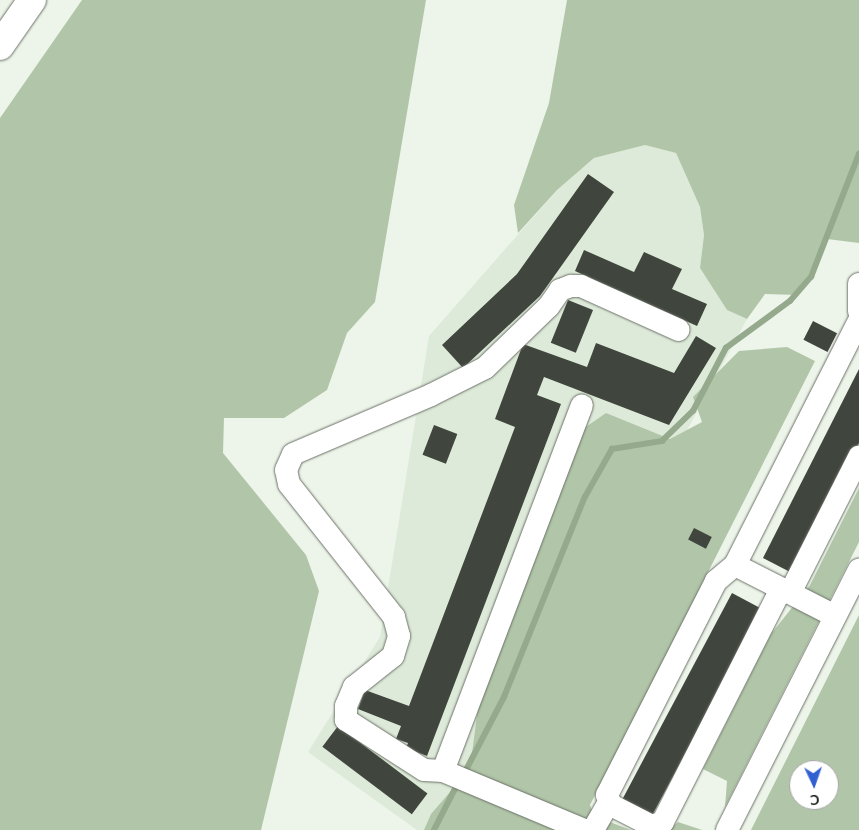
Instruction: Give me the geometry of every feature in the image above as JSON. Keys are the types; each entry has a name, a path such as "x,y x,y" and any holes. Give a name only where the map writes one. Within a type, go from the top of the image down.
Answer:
{"main road":[{"path":"0,46 32,0"}],"street":[{"path":"859,284 859,311"},
{"path":"584,830 444,771 424,770 346,720 346,706 354,688 393,656 399,636 394,617 290,484 286,470 293,454 431,395 485,368 549,306 560,290 571,286 581,286 679,330"},
{"path":"593,830 608,802 607,795 716,581 735,565 859,321"},
{"path":"444,771 582,406"},
{"path":"608,802 652,826 663,822 785,591 859,457"},
{"path":"735,565 836,616"},
{"path":"727,830 859,570"}],"shaded area":[{"path":"645,145 676,153 700,207 704,235 700,268 727,310 747,319 671,460 474,755 431,830 417,830 308,752 380,637 429,336 557,190 594,158"}],"green space":[{"path":"82,0 426,0 375,302 347,333 327,390 284,418 224,418 223,453 306,555 319,591 261,830 0,830 0,118"},
{"path":"567,0 859,0 859,243 827,239 798,295 765,294 747,319 727,310 700,268 704,235 700,207 676,153 645,145 594,158 557,190 518,233 514,205 549,103"},
{"path":"787,347 815,361 590,805 594,816 631,830 424,830 431,814 470,769 480,692 580,431 606,413 670,439 702,422 693,397 739,351"},
{"path":"859,488 859,542 725,807 727,781 703,769 771,634 810,585"},
{"path":"859,615 859,830 751,830"},
{"path":"678,822 702,830 669,830"}],"building":[{"path":"588,174 614,192 540,296 463,368 442,345 517,274"},
{"path":"584,250 634,272 644,252 682,269 672,289 707,304 697,326 575,271"},
{"path":"568,300 593,310 576,353 551,343"},
{"path":"813,321 837,333 828,352 803,340"},
{"path":"696,336 716,348 669,425 544,377 537,395 561,404 427,756 406,748 408,743 396,739 401,726 358,709 365,690 409,706 515,427 495,419 523,344 587,367 596,343 674,373"},
{"path":"859,369 859,443 792,573 763,558"},
{"path":"434,425 457,434 446,464 423,455"},
{"path":"694,528 712,537 706,549 688,540"},
{"path":"732,593 762,609 651,817 621,801"},
{"path":"338,726 427,793 412,814 322,747"}],"waterway":[{"path":"464,774 504,697 585,497 612,449 662,441 693,411 726,348 790,301 811,277 859,154"},
{"path":"434,830 458,783"}]}
